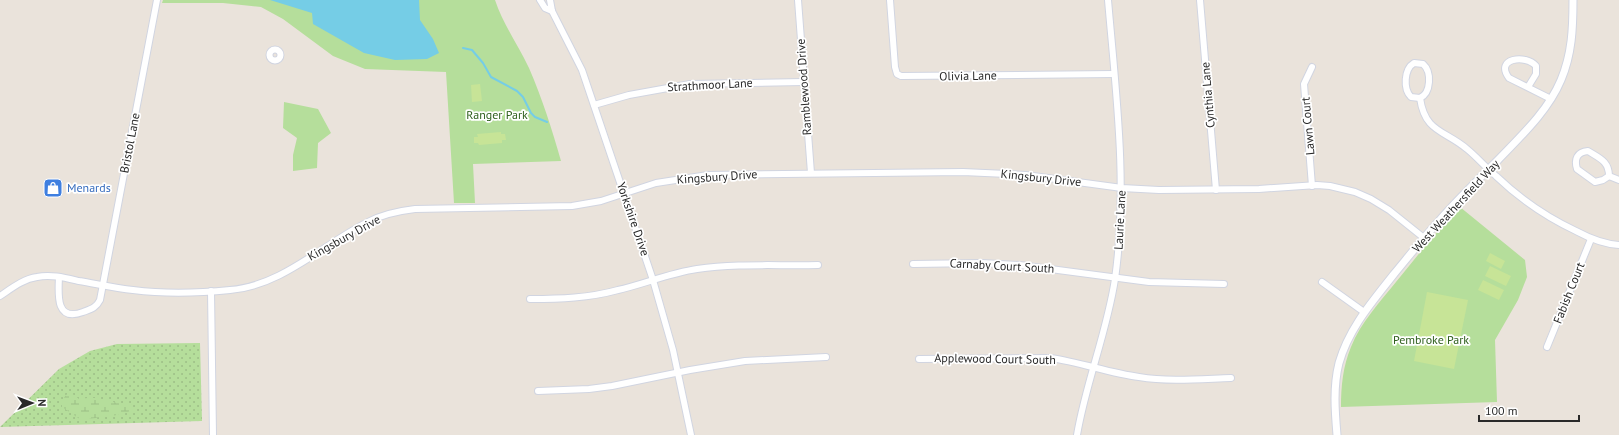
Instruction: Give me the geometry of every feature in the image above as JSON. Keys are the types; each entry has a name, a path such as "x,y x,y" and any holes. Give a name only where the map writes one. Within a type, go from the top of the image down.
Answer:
{"street":[{"name":"Bristol Lane","path":"59,277 60,303 62,309 70,315 76,315 96,307 100,300 103,285 157,0"},
{"name":"Yorkshire Drive","path":"540,0 545,8 552,11"},
{"name":"Yorkshire Drive","path":"550,0 552,11 580,65 653,280 668,331 691,435"},
{"name":"Ramblewood Drive","path":"798,0 811,173"},
{"name":"Olivia Lane","path":"890,0 895,67 897,74 901,76 1114,74"},
{"name":"Laurie Lane","path":"1077,435 1104,331 1115,278 1120,238 1122,188 1108,0"},
{"name":"Cynthia Lane","path":"1200,0 1216,190"},
{"name":"West Weathersfield Way","path":"1337,435 1334,394 1337,372 1347,341 1364,312 1442,216 1530,127 1551,99 1561,81 1569,56 1573,27 1573,0"},
{"path":"1528,87 1536,74 1536,66 1528,61 1516,59 1510,61 1506,66 1507,75 1528,87 1551,99"},
{"path":"1414,63 1423,64 1428,71 1427,93 1420,98 1411,97 1406,90 1408,69 1414,63"},
{"name":"Lawn Court","path":"1312,67 1304,84 1312,186"},
{"name":"Strathmoor Lane","path":"594,105 635,93 690,84 804,82"},
{"path":"1420,98 1424,116 1432,126 1462,145 1521,197 1551,219 1591,239 1612,245 1619,245"},
{"path":"1582,152 1588,152 1603,161 1609,168 1609,176 1603,180 1595,182 1577,169 1575,162 1577,156 1582,152"},
{"name":"Kingsbury Drive","path":"0,296 20,283 43,276 153,291 211,291 239,289 265,281 297,265 354,229 393,212 423,209 572,206 601,201 656,183 696,176 941,172 988,173 1051,178 1122,188 1159,190 1259,189 1330,186 1348,190 1372,199 1389,210 1424,238"},
{"path":"1609,176 1619,180"},
{"name":"Fabish Court","path":"1547,347 1591,239"},
{"name":"Carnaby Court South","path":"913,264 982,263 1020,265 1115,278 1167,283 1224,284"},
{"path":"530,300 559,299 594,295 688,270 712,267 818,265"},
{"path":"1322,282 1364,312"},
{"path":"211,291 212,435"},
{"path":"538,391 589,389 612,386 678,372 745,361 826,356"},
{"name":"Applewood Court South","path":"919,359 1040,358 1070,361 1129,376 1150,378 1231,378"}],"green space":[{"name":"Ranger Park","path":"163,0 495,0 502,18 525,59 534,79 561,161 473,164 475,203 454,203 446,72 365,69 333,56 283,19 261,7 223,3 162,3"},
{"path":"480,84 482,101 472,102 471,85"},
{"path":"284,102 318,109 331,133 318,143 317,168 293,171 293,155 297,138 283,128"},
{"path":"501,132 501,134 505,134 506,140 502,140 502,143 479,145 478,143 474,143 474,137 478,137 477,134"},
{"name":"Pembroke Park","path":"1460,207 1525,260 1527,277 1518,300 1495,340 1497,402 1341,407 1344,369 1351,347 1360,329 1377,305 1419,253"},
{"path":"1490,253 1505,261 1501,269 1486,261"},
{"path":"1490,266 1511,276 1506,286 1485,276"},
{"path":"1483,280 1504,290 1499,300 1478,290"},
{"path":"1427,292 1468,300 1454,369 1414,361"},
{"path":"200,343 202,421 0,427 59,369 90,351 117,344"},
{"path":"68,393 71,393 79,399 96,398 115,403 132,405 131,411 118,415 81,420 62,407 62,400"}],"water":[{"path":"270,0 419,0 420,20 433,39 439,53 427,59 395,60 364,53 313,24 312,13"}],"waterway":[{"path":"463,48 472,50 483,63 491,77 517,91 523,97 531,113 535,117 547,122"}],"place":[{"name":"Menards","path":"53,188"}]}
